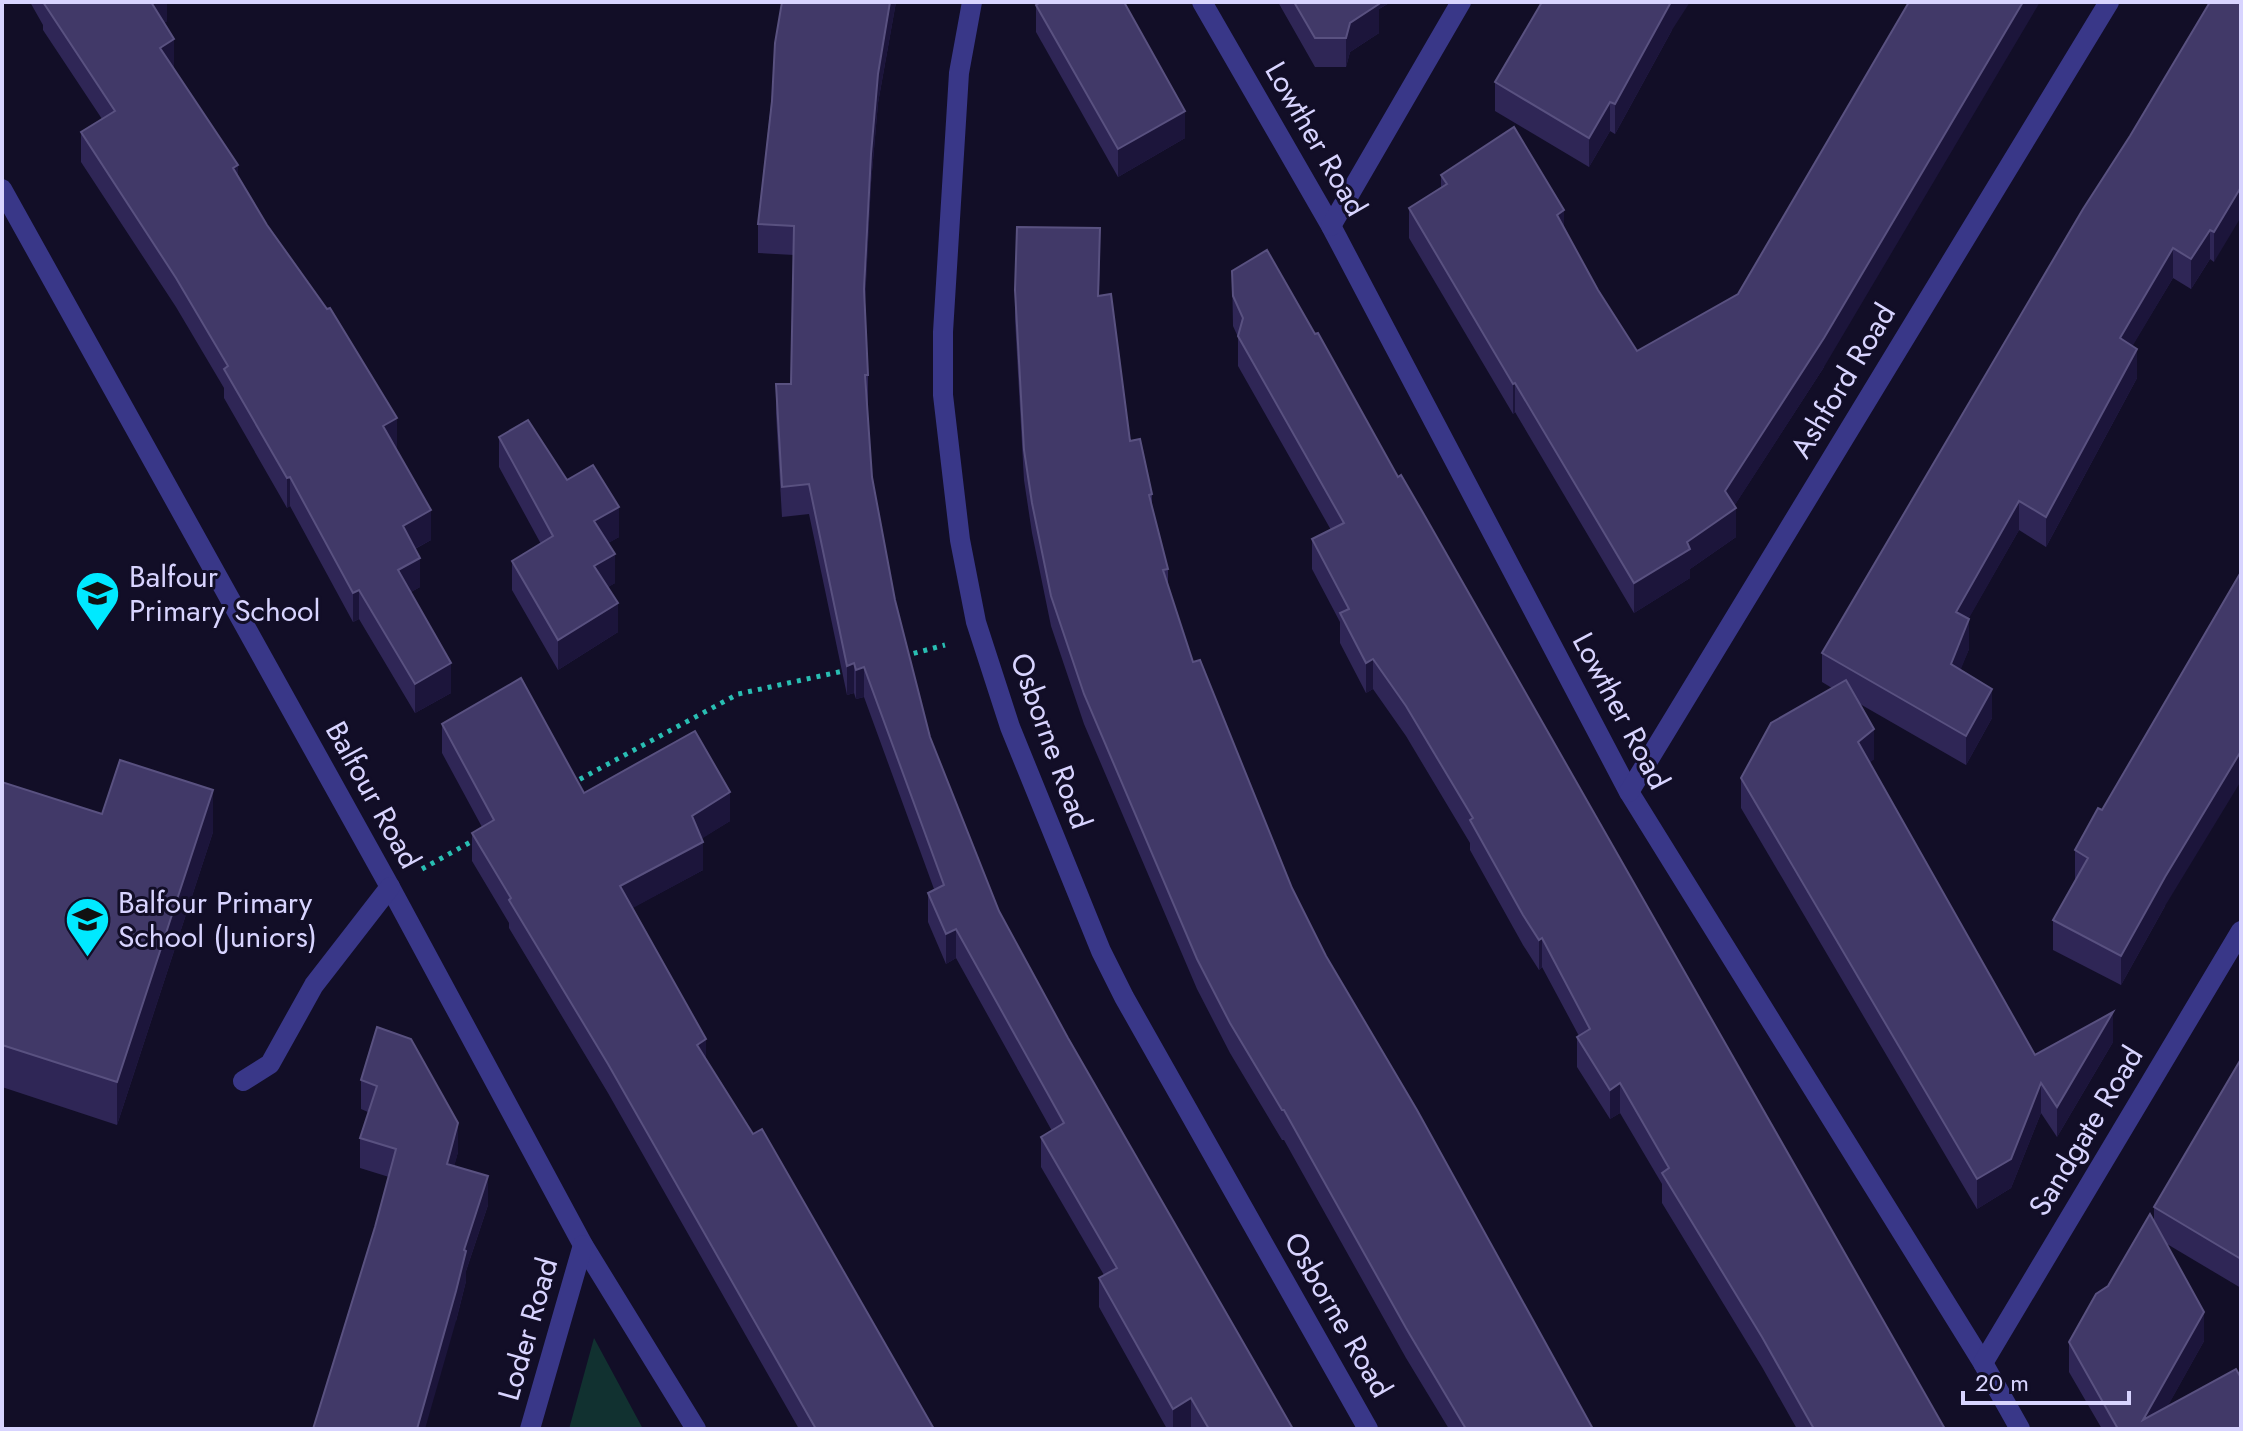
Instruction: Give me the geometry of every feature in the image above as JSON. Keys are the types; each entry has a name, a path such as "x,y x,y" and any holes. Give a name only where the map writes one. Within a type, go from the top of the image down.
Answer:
{"street":[{"name":"Osborne Road","path":"972,2 959,73 943,332 943,395 960,540 980,636 1010,727 1113,974 1368,1429"},
{"name":"Lowther Road","path":"1202,2 1331,226 1629,792 1983,1363 2020,1429"},
{"path":"1331,226 1461,2"},
{"name":"Ashford Road","path":"1629,792 2109,2"},
{"name":"Balfour Road","path":"2,189 390,887 583,1245 696,1429"},
{"path":"243,1081 270,1064 314,985 390,887"},
{"name":"Sandgate Road","path":"1983,1363 2241,931"},
{"name":"Loder Road","path":"530,1429 583,1245"}],"path":[{"path":"897,658 980,636"},
{"path":"566,788 738,694 855,668"},
{"path":"390,887 485,834"}],"green space":[{"path":"594,1338 643,1429 569,1429"}],"building":[{"path":"43,2 151,2 174,39 160,48 238,165 233,168 267,225 327,309 330,308 397,418 383,426 431,510 403,526 420,558 398,570 451,663 415,684 359,590 353,593 290,477 287,478 224,369 228,366 176,278 81,132 115,111"},
{"path":"782,2 890,2 878,74 871,154 864,289 868,375 865,375 872,477 895,600 930,737 999,911 1068,1038 1293,1429 1209,1429 1191,1398 1173,1409 1099,1278 1117,1268 1041,1137 1064,1123 956,929 946,934 928,893 944,885 864,667 856,670 854,663 847,666 809,484 782,487 776,384 791,384 794,226 758,224 772,101 775,43"},
{"path":"1041,2 1124,2 1185,111 1118,149 1036,5"},
{"path":"1294,2 1379,4 1350,23 1346,38 1315,38"},
{"path":"1542,2 1671,2 1615,104 1610,102 1589,138 1495,82"},
{"path":"1909,2 2023,2 1824,338 1725,491 1736,508 1687,542 1690,549 1634,583 1409,208 1447,184 1441,175 1514,127 1564,210 1557,215 1598,290 1637,351 1738,294"},
{"path":"2210,2 2241,2 2241,187 2214,232 2210,230 2191,259 2173,248 2120,338 2137,349 2046,517 2019,501 1956,612 1969,619 1951,664 1992,689 1966,736 1822,653 2083,209"},
{"path":"1017,227 1100,228 1098,296 1111,294 1130,441 1140,439 1152,494 1149,495 1168,569 1163,570 1193,662 1200,660 1292,888 1326,956 1417,1110 1593,1429 1466,1429 1284,1110 1230,1023 1197,959 1084,694 1051,596 1024,450 1015,290"},
{"path":"1267,250 1315,334 1318,333 1398,477 1401,475 1422,511 1945,1429 1814,1429 1662,1173 1669,1168 1620,1083 1610,1090 1577,1037 1590,1029 1542,938 1539,940 1523,915 1470,820 1473,818 1406,706 1373,659 1366,663 1340,613 1349,609 1312,539 1344,523 1238,336 1243,318 1233,296 1232,271"},
{"path":"528,420 567,480 593,465 619,507 594,521 615,554 594,566 618,603 558,640 512,561 553,536 499,437"},
{"path":"2241,572 2241,751 2121,956 2053,920 2088,858 2075,850 2098,808 2102,810"},
{"path":"521,678 584,793 695,731 730,792 692,816 703,842 620,886 706,1039 697,1045 753,1134 762,1129 934,1429 816,1429 472,833 494,820 442,724"},
{"path":"1846,680 1874,729 1858,742 2035,1055 2113,1012 2057,1107 2041,1083 2011,1159 1977,1179 1741,778 1771,723"},
{"name":"Balfour Primary School (Juniors)","path":"120,760 213,790 117,1082 2,1045 2,782 102,814"},
{"path":"377,1027 411,1039 458,1123 447,1164 488,1176 464,1250 456,1291 417,1429 313,1429 396,1149 360,1138 377,1086 361,1080"},
{"path":"2241,1059 2241,1259 2154,1207"},
{"path":"2150,1214 2204,1312 2143,1420 2236,1369 2241,1378 2241,1429 2118,1429 2069,1342 2096,1294 2108,1286"}],"place":[{"name":"Balfour Primary School","path":"98,633"},
{"name":"Balfour Primary School (Juniors)","path":"87,959"}]}
